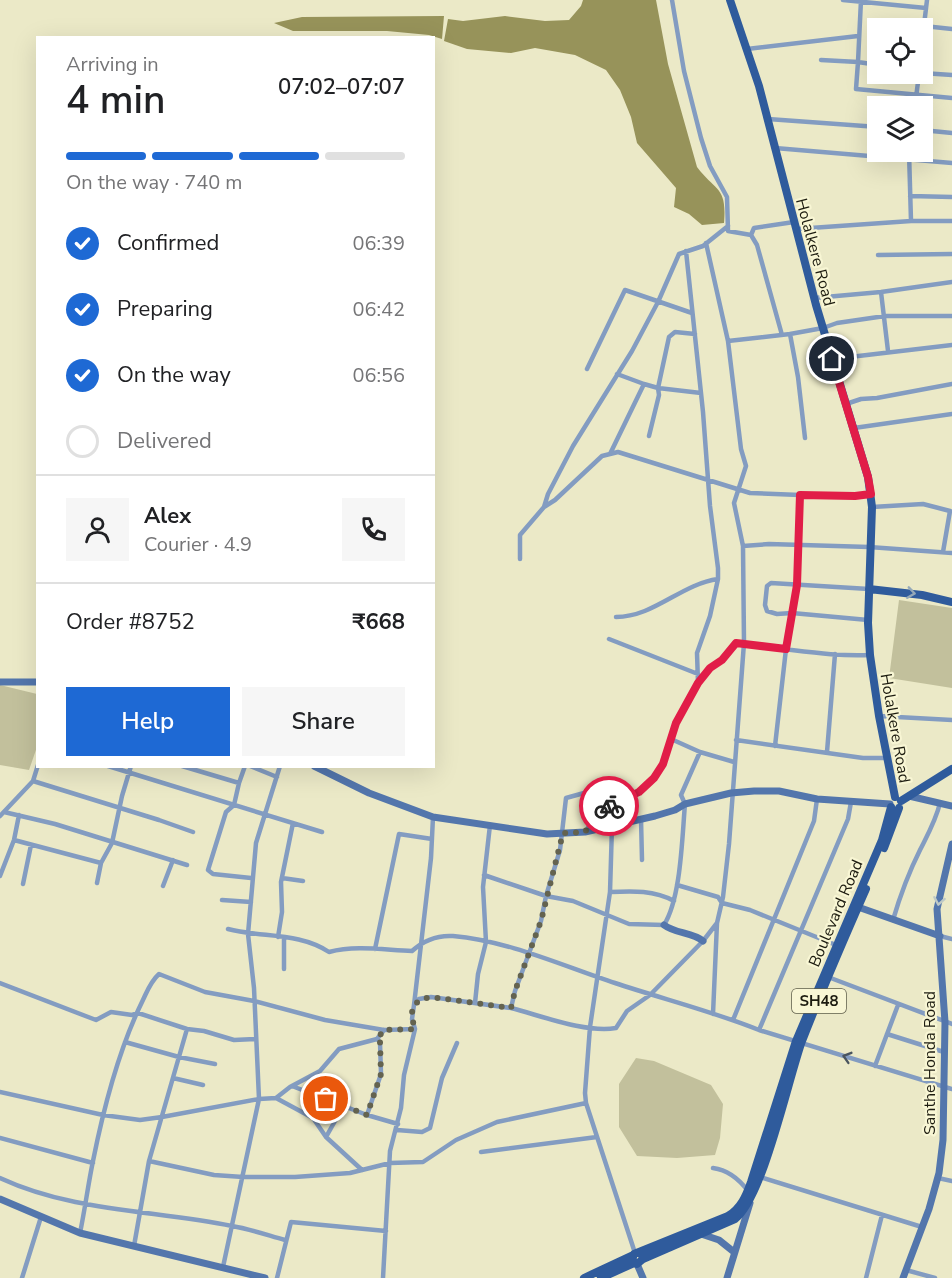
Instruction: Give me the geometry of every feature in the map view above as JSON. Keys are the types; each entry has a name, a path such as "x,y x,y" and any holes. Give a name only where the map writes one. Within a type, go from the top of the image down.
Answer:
{"main road":[{"name":"Holalkere Road","path":"730,0 768,119 814,298 854,428 871,494 868,620 870,655 895,803"},
{"path":"869,589 922,595 952,602"},
{"path":"895,803 952,769"},
{"name":"Boulevard Road","path":"749,1196 759,1177 799,1042 891,831 895,803"},
{"name":"Boulevard Road","path":"749,1196 799,1042 836,945 882,840 895,803"},
{"name":"SH48","path":"584,1278 735,1219 741,1215 749,1196"},
{"name":"SH48","path":"601,1278 637,1258 728,1216 735,1212 749,1196"}],"street":[{"path":"672,0 684,71 701,138 710,166 727,197 728,231 751,236 757,245 782,335"},
{"path":"843,0 926,8"},
{"path":"925,18 927,0"},
{"path":"861,1 856,89 952,98"},
{"path":"933,27 952,29"},
{"path":"747,49 858,36"},
{"path":"821,60 867,63"},
{"path":"933,74 952,75"},
{"path":"916,95 918,84"},
{"path":"768,119 867,126"},
{"path":"933,131 952,133"},
{"path":"775,148 867,156"},
{"path":"933,161 952,163"},
{"path":"908,162 911,221"},
{"path":"910,196 952,197"},
{"path":"751,236 754,228 952,221"},
{"path":"544,507 548,494 573,446 632,351 658,302 679,254 706,243 728,226"},
{"path":"706,243 728,341 741,449 746,466 734,503 743,546 744,643 729,843 722,903 717,923 712,1014"},
{"path":"686,251 718,579 710,616 697,653 698,683"},
{"path":"878,255 952,254"},
{"path":"814,298 952,282"},
{"path":"587,369 625,290 692,313"},
{"path":"880,292 888,351"},
{"path":"728,341 790,334 837,323 885,316 952,316"},
{"path":"649,436 669,337 675,332 695,334"},
{"path":"790,334 806,438"},
{"path":"832,359 952,345"},
{"path":"617,374 658,388 701,393"},
{"path":"610,454 644,384"},
{"path":"846,404 861,399 952,384"},
{"path":"854,428 952,414"},
{"path":"520,559 520,535 544,507 555,500 602,456 618,452 750,493 855,496 871,494"},
{"path":"775,746 786,649 797,585 800,495"},
{"path":"872,507 922,504 950,511 943,552"},
{"path":"743,546 769,544 869,547 952,553"},
{"path":"616,617 644,612 704,581 718,579"},
{"path":"868,620 792,613 777,614 767,611 765,605 767,586 774,583 869,589"},
{"path":"609,639 698,674"},
{"path":"585,832 593,820 608,806 639,792 654,778 663,764 676,723 698,683 736,643 835,654 870,655"},
{"path":"827,752 835,654"},
{"path":"0,682 36,682"},
{"path":"879,716 952,720"},
{"path":"670,739 700,752 734,762"},
{"path":"736,740 863,758 888,758"},
{"path":"664,925 674,901 677,885 685,804 681,795 700,752"},
{"path":"2,814 33,781 37,768"},
{"path":"114,768 322,832"},
{"path":"97,883 102,863 112,843 130,768"},
{"path":"189,768 239,783"},
{"path":"244,768 234,805 226,812 208,870 213,874 251,878"},
{"path":"255,768 277,777"},
{"path":"223,1267 259,1100 255,1001 248,934 251,878 256,843 279,768"},
{"path":"318,768 369,793 433,817 547,834 585,832 612,826 731,793 779,791 817,799 895,803"},
{"path":"33,781 193,832"},
{"path":"511,1008 541,921 563,833 566,798 584,793"},
{"path":"909,796 952,806"},
{"path":"733,1020 814,821 817,799"},
{"path":"759,1030 848,819 851,802"},
{"path":"893,920 903,888 936,821 940,803"},
{"path":"2,814 19,815 55,824 188,865"},
{"path":"0,876 14,840 19,815"},
{"path":"383,1278 392,1138 397,1130 404,1075 415,1029 412,1019 422,942 433,817"},
{"path":"641,819 642,860"},
{"path":"284,969 281,937 282,878 292,823"},
{"path":"475,1004 478,974 486,942 484,875 490,825"},
{"path":"612,826 610,892 590,1027 586,1103 643,1278"},
{"path":"375,949 399,834 432,838"},
{"path":"14,840 102,863"},
{"name":"Santhe Honda Road","path":"903,1278 938,1178 943,1140 944,1052 948,1023 937,909 952,844"},
{"path":"23,884 31,845"},
{"path":"163,886 173,860"},
{"path":"484,875 546,896 573,900 629,924 664,925 670,930 698,937 703,941"},
{"path":"282,878 303,881"},
{"path":"677,885 718,897 722,903 750,910 836,945"},
{"path":"610,892 641,891 662,894 674,901"},
{"path":"222,900 251,902"},
{"path":"858,907 952,939"},
{"path":"414,1005 419,999 431,997 511,1008 604,1030 616,1028 627,1011 650,995 703,941 717,923"},
{"path":"228,929 248,934 298,938 318,944 329,952 340,949 412,951 422,942 435,937 452,936 501,945 759,1030 952,1089"},
{"path":"80,1233 103,1115 125,1042 135,1014 152,980 159,974 205,992 255,1001 325,1020 384,1030 415,1029"},
{"path":"828,977 948,1023"},
{"path":"0,983 96,1020 111,1012 138,1013 187,1029 204,1031 234,1040 255,1039"},
{"path":"875,1066 898,1005"},
{"path":"134,1246 150,1161 187,1029"},
{"path":"0,1092 103,1115 140,1120 162,1117 276,1098 292,1086 320,1071 339,1049 377,1039 384,1030"},
{"path":"887,1034 944,1052"},
{"path":"367,1115 381,1074 380,1042 377,1039"},
{"path":"125,1042 215,1064"},
{"path":"397,1130 422,1132 430,1128 442,1078 457,1043"},
{"path":"173,1078 203,1085"},
{"path":"292,1086 367,1115 398,1124"},
{"path":"276,1098 313,1118 326,1137 362,1170"},
{"path":"150,1161 214,1175 243,1177 295,1177 350,1173 390,1162 423,1162 456,1140 497,1122 586,1103"},
{"path":"326,1137 344,1105"},
{"path":"481,1152 597,1137"},
{"path":"0,1138 93,1163"},
{"path":"713,1168 732,1174 741,1181 749,1196 727,1278"},
{"path":"759,1177 922,1227"},
{"path":"0,1178 55,1198 140,1214 232,1226 285,1240"},
{"path":"938,1178 952,1181"},
{"path":"0,1200 80,1233 265,1278"},
{"path":"866,1278 882,1215"},
{"path":"22,1278 41,1217"},
{"path":"277,1278 291,1222 386,1231"},
{"path":"701,1234 719,1240 734,1252"},
{"path":"906,1270 935,1278"}],"shaded area":[{"path":"583,0 656,0 668,64 697,167 722,196 724,223 702,225 689,214 674,207 676,188 637,143 631,117 620,90 606,70 575,55 535,48 511,53 467,49 444,41 448,19 463,21 505,16 545,21 569,20 581,6"},
{"path":"444,16 442,39 429,35 387,31 293,31 274,23 302,17"},
{"path":"899,600 952,608 952,688 889,678"},
{"path":"0,685 36,694 36,750 29,770 0,765"},
{"path":"636,1058 654,1061 711,1085 723,1104 720,1138 715,1155 677,1158 637,1156 619,1127 619,1084"}],"way so far":[{"path":"326,1099 367,1115 381,1074 380,1042 377,1039 384,1030 415,1029 412,1019 414,1005 419,999 431,997 511,1008 541,921 563,833 585,832 593,820 609,806"}],"route":[{"path":"609,806 639,792 654,778 663,764 676,723 698,683 736,643 786,649 797,585 800,495 871,494 854,428 832,359"}]}
